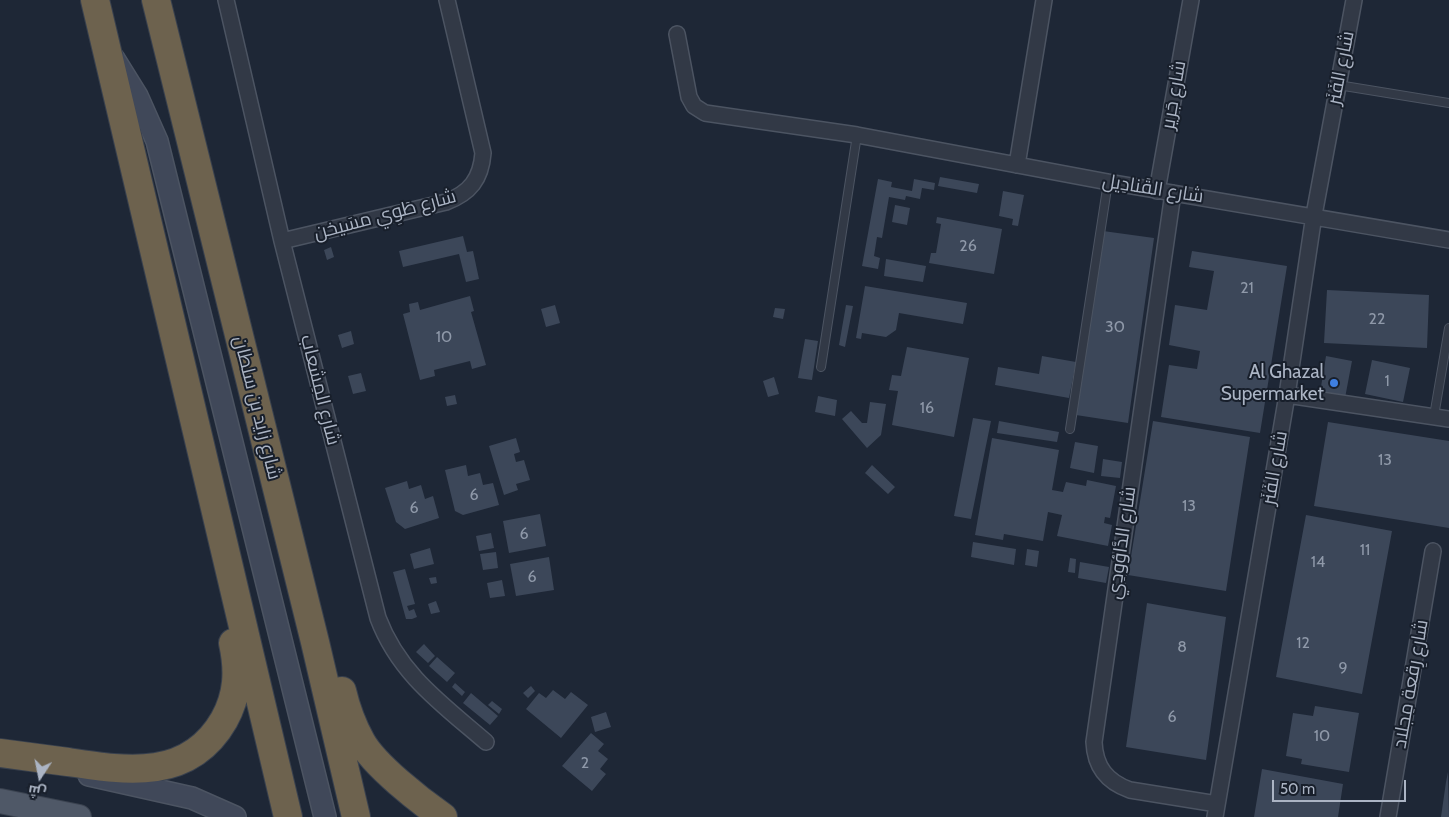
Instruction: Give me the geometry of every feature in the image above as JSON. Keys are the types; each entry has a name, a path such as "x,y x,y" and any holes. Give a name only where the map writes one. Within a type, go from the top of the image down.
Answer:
{"highway":[{"path":"95,0 288,817"},
{"name":"شارع زايد بن سلطان","path":"156,0 356,817"},
{"path":"0,754 103,769 162,768 202,747 220,727 232,705 237,685 236,660 184,446 180,398 180,358"},
{"path":"245,360 276,430 346,708 362,743 400,783 443,817"}],"main road":[{"path":"106,46 137,96 157,141 325,817"},
{"path":"0,754 235,817"},
{"path":"0,801 79,817"}],"street":[{"name":"شارع المِشعاب","path":"226,0 282,241 384,633 391,648 410,674 486,742"},
{"name":"شارع طَوِي مسَيخن","path":"282,241 446,202 469,190 477,179 483,153 447,0"},
{"path":"1017,165 1044,0"},
{"name":"شارع جَرير","path":"1158,191 1191,0"},
{"name":"شارع الفَنَر","path":"1216,810 1287,395 1314,215 1354,0"},
{"name":"شارع القَنادِيل","path":"678,34 689,97 694,106 705,113 857,135 1158,191 1314,215 1449,240"},
{"name":"شارع الدَّاوُودِي","path":"1173,192 1094,742 1099,768 1107,778 1118,786 1216,810"},
{"path":"1287,395 1442,418"},
{"name":"شارع رِقعة مِجلاد","path":"1388,817 1433,551"}],"lane":[{"path":"1337,84 1449,103"},
{"path":"821,367 857,135"},
{"path":"1070,429 1108,182"},
{"path":"1442,418 1449,328"}],"building":[{"path":"940,177 979,184 977,193 938,186"},
{"path":"878,179 892,182 891,187 912,191 914,179 935,183 934,190 922,188 920,199 906,196 905,200 889,197 882,238 877,237 874,256 880,258 878,269 862,266"},
{"path":"1003,191 1024,195 1018,226 1012,225 1013,219 999,216"},
{"path":"895,205 910,208 907,225 892,222"},
{"path":"937,217 1002,229 994,274 929,263 931,253 936,253 941,224 936,223"},
{"path":"1103,231 1154,238 1128,423 1076,415"},
{"path":"463,236 467,252 473,251 479,279 466,282 459,254 403,267 399,251"},
{"path":"331,247 334,257 327,260 324,250"},
{"path":"1192,251 1287,266 1260,433 1161,417 1169,365 1197,369 1200,351 1169,345 1175,305 1207,310 1214,271 1189,267"},
{"path":"886,259 926,266 923,282 884,276"},
{"path":"865,286 967,303 963,324 899,313 896,330 886,337 862,333 861,339 856,338"},
{"path":"1327,290 1429,295 1427,348 1324,343"},
{"path":"470,296 474,311 471,312 486,365 472,369 470,361 434,370 435,376 420,380 403,314 410,312 409,304 418,302 420,310"},
{"path":"555,305 560,323 546,327 541,309"},
{"path":"846,305 853,306 845,347 839,345"},
{"path":"775,308 785,309 783,319 773,317"},
{"path":"351,331 354,344 342,348 338,335"},
{"path":"805,339 818,341 812,380 798,378"},
{"path":"907,347 969,358 954,437 892,425 898,391 889,390 892,375 901,376"},
{"path":"1042,356 1076,362 1069,398 995,385 998,367 1039,374"},
{"name":"Al Ghazal Supermarket","path":"1326,356 1352,361 1345,398 1320,393"},
{"path":"1372,360 1410,368 1403,402 1365,394"},
{"path":"361,373 366,391 353,394 348,376"},
{"path":"774,377 779,394 768,397 763,381"},
{"path":"455,395 457,404 447,406 445,397"},
{"path":"818,396 837,400 835,416 815,412"},
{"path":"870,402 886,404 881,435 867,448 842,419 851,411 862,423 867,423"},
{"path":"973,418 991,421 971,519 954,516"},
{"path":"999,421 1059,432 1057,442 997,433"},
{"path":"1153,421 1250,437 1226,591 1128,575"},
{"path":"1328,422 1449,441 1449,528 1314,506"},
{"path":"516,438 520,452 514,454 516,462 524,460 530,480 516,484 518,490 504,495 489,446"},
{"path":"992,438 1059,450 1052,490 1063,492 1066,482 1086,486 1087,480 1116,486 1110,518 1105,517 1104,523 1112,525 1108,546 1057,536 1062,515 1048,512 1043,541 1004,534 1003,540 975,535"},
{"path":"1075,442 1098,446 1094,473 1070,468"},
{"path":"1103,459 1122,462 1120,478 1101,476"},
{"path":"466,465 468,476 480,473 483,485 493,483 499,505 463,515 455,511 445,470"},
{"path":"872,465 895,487 888,494 865,473"},
{"path":"407,481 409,489 421,485 425,499 433,496 439,518 405,529 396,522 385,488"},
{"path":"540,514 546,546 509,553 503,521"},
{"path":"1306,515 1392,531 1362,694 1276,677"},
{"path":"491,533 494,548 479,551 476,536"},
{"path":"973,542 1016,549 1014,565 971,557"},
{"path":"430,548 434,564 414,569 410,554"},
{"path":"1027,549 1039,551 1037,567 1025,565"},
{"path":"496,552 498,568 483,570 480,554"},
{"path":"549,557 554,590 516,596 510,564"},
{"path":"1070,558 1076,559 1075,573 1068,572"},
{"path":"1080,562 1109,567 1106,583 1078,578"},
{"path":"405,569 415,604 407,606 409,611 414,609 417,617 412,619 406,619 393,572"},
{"path":"436,577 437,583 431,584 429,578"},
{"path":"502,580 505,596 490,598 487,583"},
{"path":"436,601 440,612 431,614 428,604"},
{"path":"1147,603 1226,617 1206,760 1126,747"},
{"path":"424,644 435,656 428,663 416,652"},
{"path":"437,657 455,673 447,682 429,666"},
{"path":"455,683 465,692 462,696 452,687"},
{"path":"531,686 535,691 528,698 523,693"},
{"path":"553,690 565,699 571,692 588,705 561,738 526,709 539,693 546,698"},
{"path":"471,693 498,716 490,725 463,703"},
{"path":"492,701 502,709 499,714 488,705"},
{"path":"1315,706 1359,713 1349,772 1301,764 1302,759 1286,756 1293,713 1313,716"},
{"path":"606,712 611,727 595,732 591,717"},
{"path":"591,733 604,744 598,751 608,759 600,769 606,774 592,791 562,766"},
{"path":"1262,769 1343,784 1338,817 1254,817"},
{"path":"1448,772 1449,817 1441,817 1446,782"}],"place":[{"name":"Al Ghazal Supermarket","path":"1334,383"}]}
